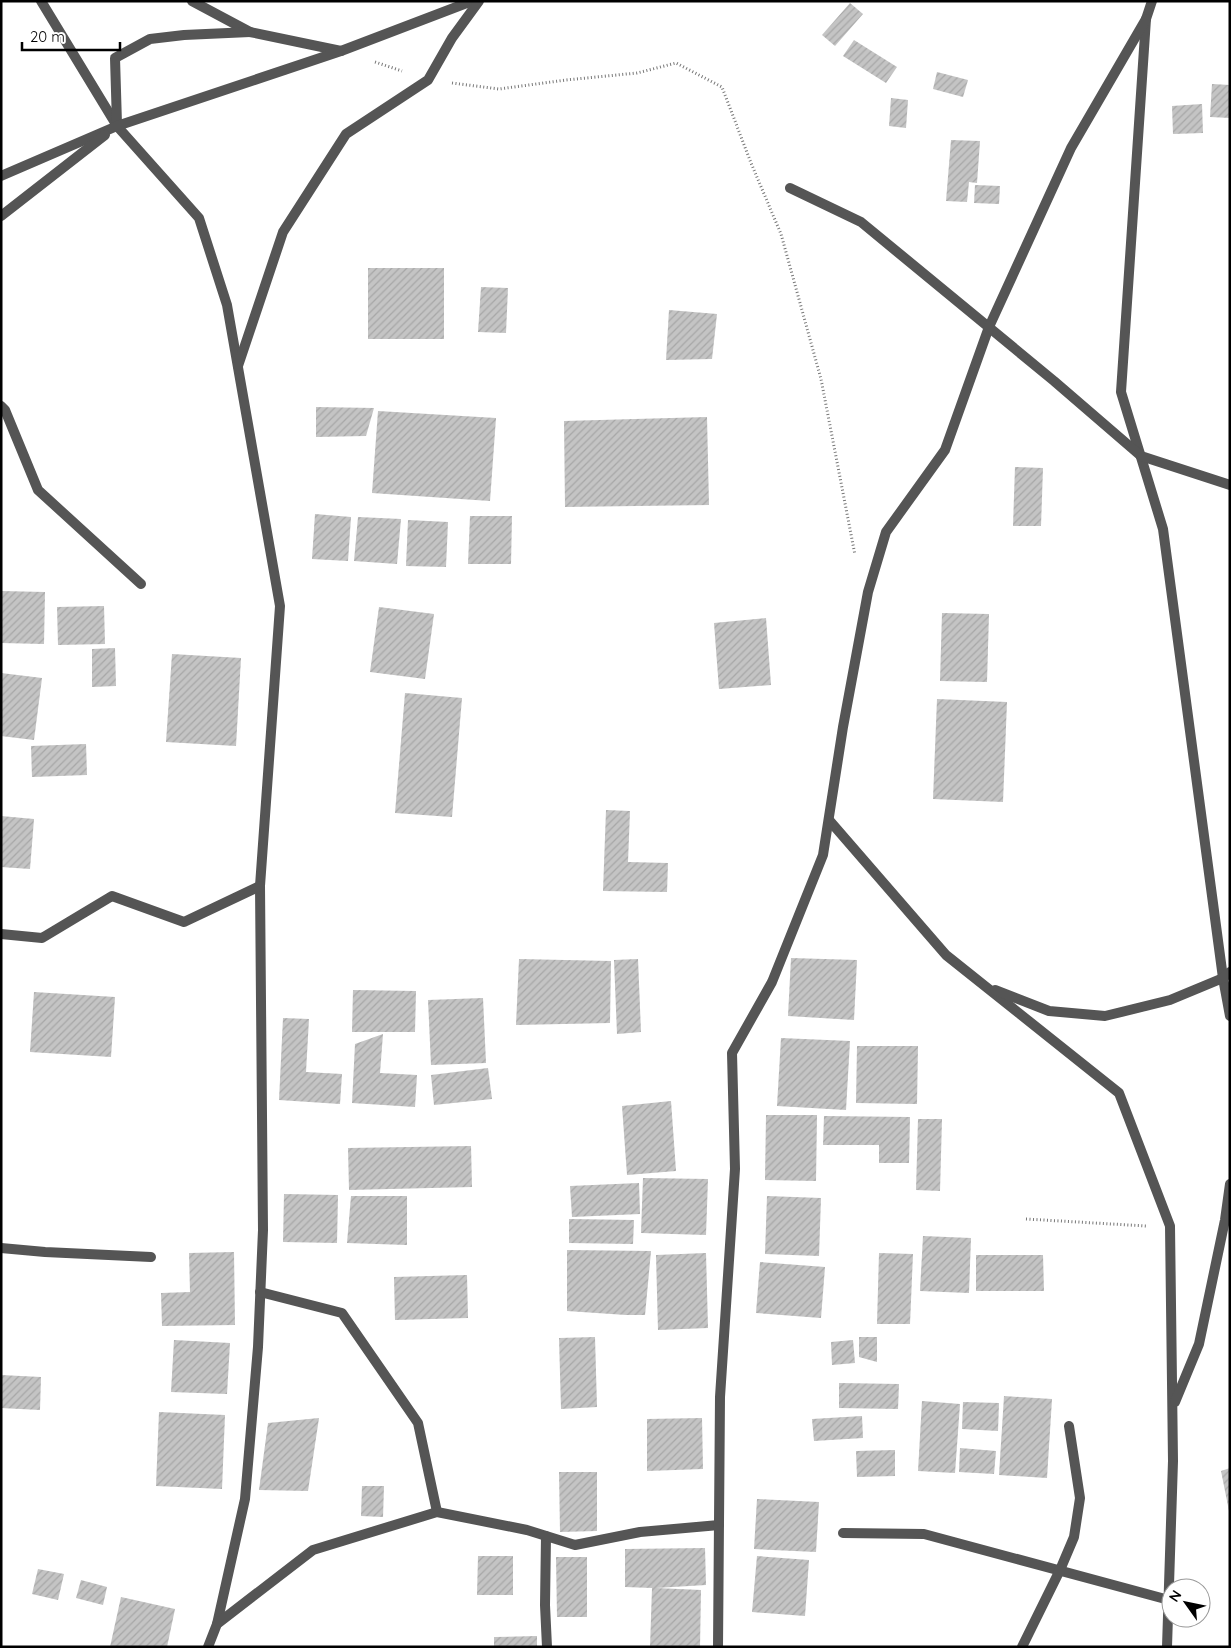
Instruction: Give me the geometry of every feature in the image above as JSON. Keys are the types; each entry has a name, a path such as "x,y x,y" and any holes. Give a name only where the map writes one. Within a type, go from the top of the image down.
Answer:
{"street":[{"path":"41,1 117,126 199,218 227,305 280,606 260,886 262,1220 258,1346 245,1498 218,1624 208,1647"},
{"path":"192,1 250,32"},
{"path":"1,176 117,126 341,51 472,1"},
{"path":"238,367 282,232 346,134 428,80 452,38 479,1"},
{"path":"718,1647 720,1397 735,1169 732,1053 772,982 823,855 843,727 868,592 886,532 945,450 989,328 1071,148 1146,19 1152,1"},
{"path":"1146,19 1120,392 1163,528 1228,975 1230,1016"},
{"path":"117,126 115,58 150,39 184,35 250,32 341,51"},
{"path":"1,216 117,126"},
{"path":"790,188 861,222 1054,381 1141,456 1230,485"},
{"path":"1,406 5,410 38,490 141,584"},
{"path":"829,820 946,955 1119,1094 1170,1226 1173,1462 1170,1578"},
{"path":"1,934 42,938 112,896 184,922 260,886"},
{"path":"985,986 1049,1011 1105,1016 1170,1000 1228,975"},
{"path":"1172,1408 1199,1344 1225,1220 1230,1184"},
{"path":"1,1248 151,1257"},
{"path":"260,1292 342,1313 418,1423 437,1512"},
{"path":"1022,1647 1074,1537 1080,1498 1068,1426"},
{"path":"218,1624 313,1550 437,1512 528,1530 575,1545 640,1532 719,1525"},
{"path":"844,1533 924,1534 1161,1598"},
{"path":"546,1536 546,1647"},
{"path":"1167,1647 1168,1628"}],"path":[{"path":"341,51 428,80 499,89 566,80 636,74 676,63 722,87 781,234 821,379 855,555"},
{"path":"1026,1219 1113,1225 1170,1226"}],"building":[{"path":"850,3 863,14 835,46 822,35"},
{"path":"854,40 897,67 886,83 843,56"},
{"path":"937,72 968,80 963,97 933,89"},
{"path":"1212,84 1230,85 1230,118 1210,117"},
{"path":"891,98 908,100 906,128 889,126"},
{"path":"1202,104 1203,133 1173,134 1172,106"},
{"path":"951,140 980,141 977,183 969,182 967,202 946,201"},
{"path":"975,185 1000,186 999,204 974,203"},
{"path":"368,268 444,268 444,339 368,339"},
{"path":"481,287 508,288 506,333 478,332"},
{"path":"669,310 717,314 712,359 666,360"},
{"path":"316,407 374,408 366,436 316,437"},
{"path":"378,411 496,418 490,501 372,493"},
{"path":"707,417 709,505 565,507 564,421"},
{"path":"1015,467 1043,468 1041,526 1013,526"},
{"path":"315,514 351,517 348,561 312,559"},
{"path":"470,516 512,516 511,564 468,564"},
{"path":"358,517 401,519 397,564 354,561"},
{"path":"408,520 448,522 446,567 406,566"},
{"path":"1,591 45,592 44,644 1,643"},
{"path":"104,606 105,644 58,645 57,607"},
{"path":"379,607 434,614 425,679 370,672"},
{"path":"942,613 989,614 987,682 940,681"},
{"path":"766,618 771,685 719,689 714,623"},
{"path":"115,648 116,686 92,687 92,649"},
{"path":"172,654 241,658 236,746 166,742"},
{"path":"1,673 42,678 34,740 1,736"},
{"path":"405,693 462,698 452,817 395,813"},
{"path":"937,699 1007,702 1003,802 933,799"},
{"path":"86,744 87,775 32,777 31,746"},
{"path":"606,810 630,811 628,862 668,863 667,892 603,891"},
{"path":"1,816 34,819 30,869 1,867"},
{"path":"791,958 857,960 854,1020 788,1016"},
{"path":"519,959 611,961 610,1023 516,1025"},
{"path":"638,959 641,1032 617,1034 614,960"},
{"path":"353,990 416,991 415,1032 352,1032"},
{"path":"34,992 115,997 111,1057 30,1052"},
{"path":"483,998 486,1063 431,1065 428,1000"},
{"path":"283,1018 309,1019 306,1072 342,1074 340,1104 279,1100"},
{"path":"383,1034 380,1073 417,1075 415,1107 352,1103 355,1044"},
{"path":"781,1038 850,1041 846,1110 777,1106"},
{"path":"857,1046 918,1046 917,1104 856,1103"},
{"path":"488,1068 492,1099 434,1105 431,1075"},
{"path":"671,1101 676,1171 627,1175 622,1106"},
{"path":"766,1115 817,1115 816,1181 765,1180"},
{"path":"824,1116 910,1117 909,1163 879,1163 879,1145 823,1145"},
{"path":"918,1119 942,1119 940,1191 916,1190"},
{"path":"471,1146 472,1187 349,1190 348,1148"},
{"path":"643,1178 708,1179 706,1235 641,1233"},
{"path":"639,1183 640,1214 572,1217 570,1186"},
{"path":"284,1194 338,1195 337,1243 283,1242"},
{"path":"351,1196 407,1196 407,1245 347,1243"},
{"path":"767,1196 821,1198 819,1256 765,1254"},
{"path":"569,1219 634,1220 633,1244 569,1243"},
{"path":"923,1236 971,1238 969,1293 920,1291"},
{"path":"567,1250 651,1251 645,1315 567,1311"},
{"path":"234,1252 235,1325 162,1326 161,1293 190,1292 189,1253"},
{"path":"706,1253 708,1328 658,1330 656,1255"},
{"path":"879,1253 913,1254 910,1324 877,1324"},
{"path":"976,1255 1043,1255 1044,1291 976,1291"},
{"path":"760,1262 825,1267 821,1318 756,1313"},
{"path":"467,1275 468,1318 395,1320 394,1277"},
{"path":"595,1337 597,1407 561,1409 559,1338"},
{"path":"859,1337 877,1337 877,1362 859,1357"},
{"path":"174,1340 230,1343 227,1394 171,1392"},
{"path":"853,1340 855,1363 832,1365 831,1342"},
{"path":"1,1375 41,1377 40,1410 1,1408"},
{"path":"839,1383 899,1384 898,1409 839,1408"},
{"path":"1004,1396 1052,1399 1047,1478 999,1475"},
{"path":"922,1401 960,1404 955,1473 918,1471"},
{"path":"963,1402 999,1403 998,1431 962,1429"},
{"path":"159,1412 225,1415 222,1489 156,1486"},
{"path":"862,1416 863,1438 814,1441 812,1419"},
{"path":"319,1418 308,1491 259,1490 268,1423"},
{"path":"702,1418 703,1469 647,1471 647,1419"},
{"path":"960,1448 996,1451 994,1474 959,1472"},
{"path":"895,1450 895,1476 857,1477 856,1451"},
{"path":"1230,1468 1230,1511 1229,1511 1221,1471"},
{"path":"559,1472 597,1472 597,1531 560,1532"},
{"path":"362,1486 384,1486 383,1517 361,1516"},
{"path":"757,1499 819,1502 816,1552 754,1549"},
{"path":"705,1548 706,1585 656,1588 701,1590 700,1647 650,1647 652,1588 625,1587 625,1549"},
{"path":"478,1556 513,1556 513,1595 477,1595"},
{"path":"757,1556 809,1560 805,1616 752,1612"},
{"path":"556,1557 587,1557 587,1617 557,1617"},
{"path":"38,1569 64,1574 58,1600 32,1594"},
{"path":"81,1580 107,1587 103,1605 76,1598"},
{"path":"121,1597 175,1609 167,1647 110,1647"},
{"path":"537,1636 537,1647 494,1647 494,1637"}]}
